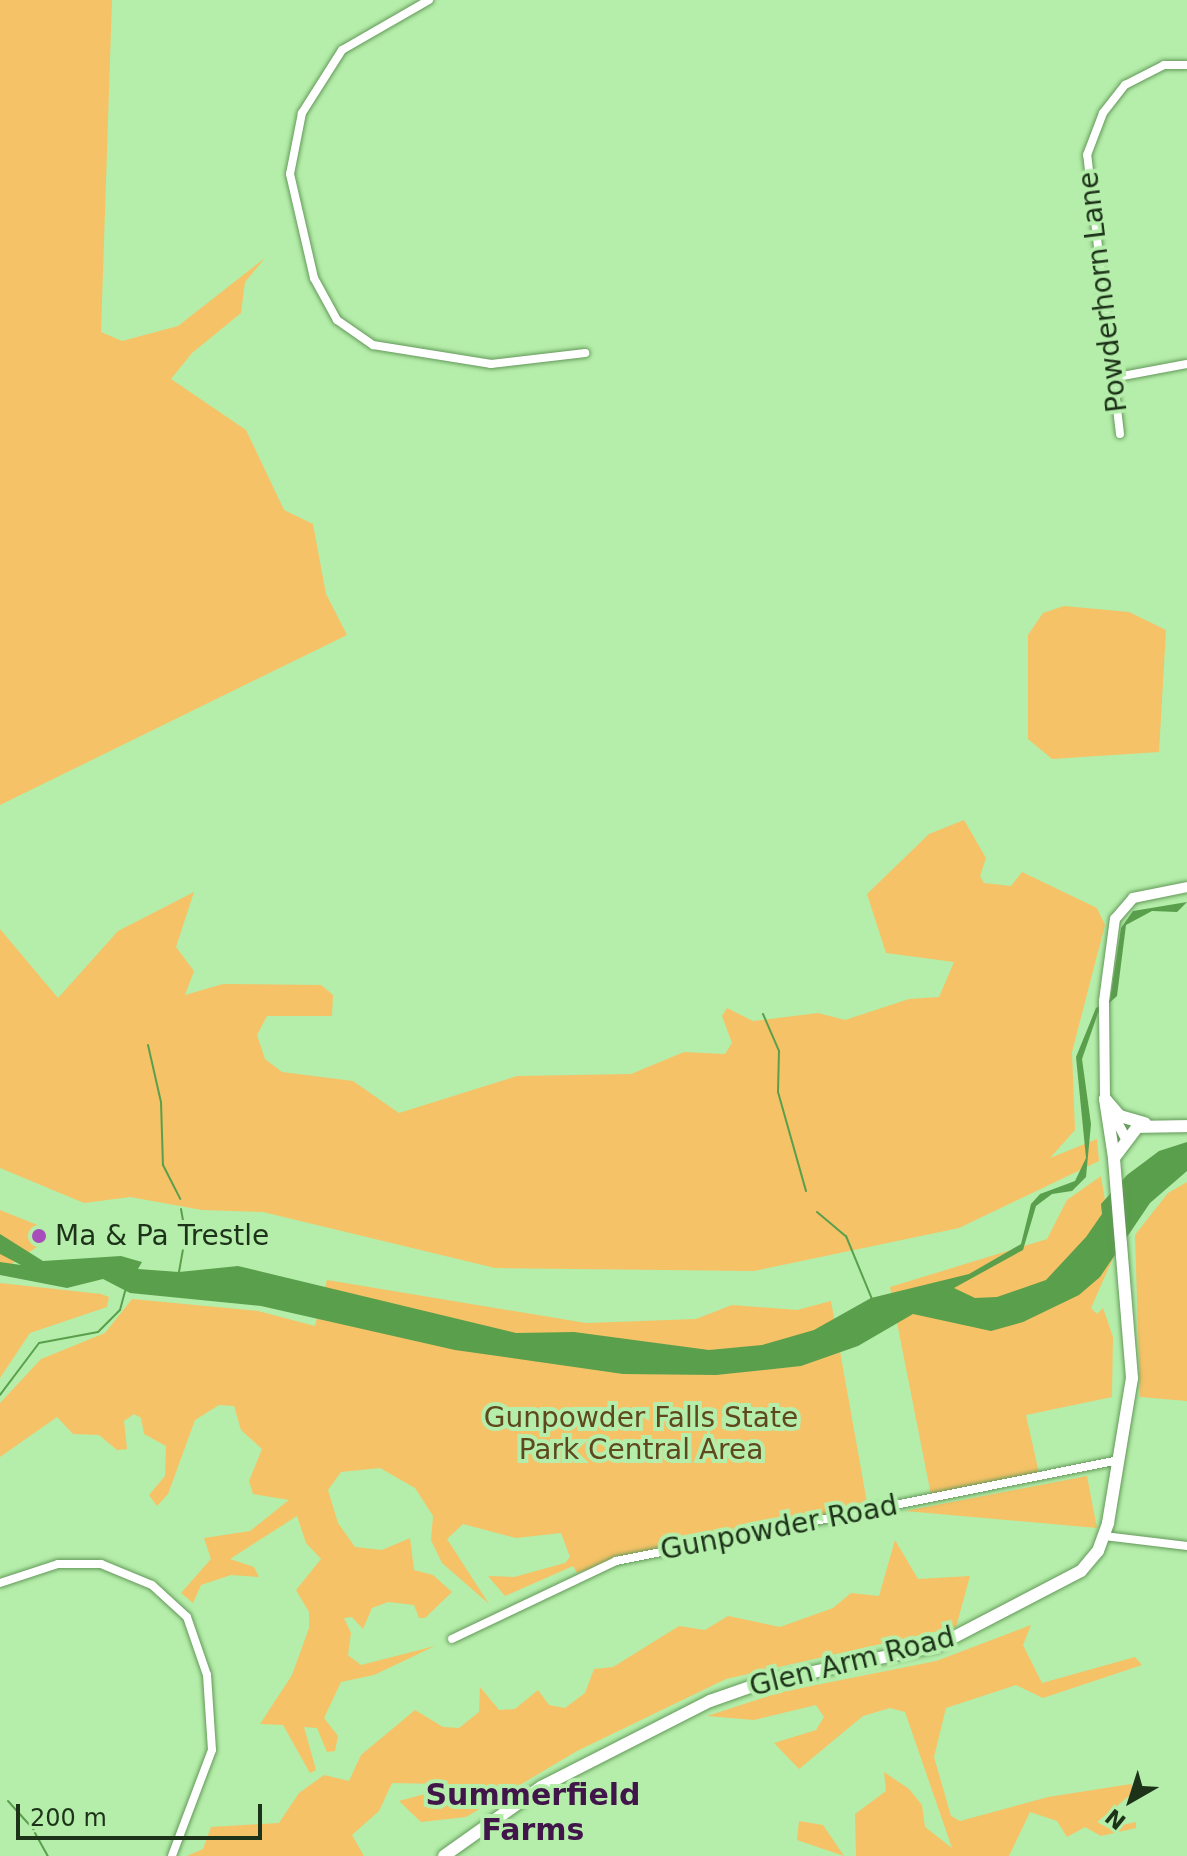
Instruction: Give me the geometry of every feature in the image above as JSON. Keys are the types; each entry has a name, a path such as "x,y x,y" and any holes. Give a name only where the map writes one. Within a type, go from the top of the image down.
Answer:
{"main road":[{"path":"1105,1099 1120,1116 1153,1124 1187,1126"},
{"name":"Glen Arm Road","path":"444,1856 541,1787 710,1701 761,1683 937,1646 985,1626 1072,1578 1104,1536 1119,1460 1133,1358 1115,1164 1105,1099"},
{"path":"1115,1164 1125,1137 1153,1124"}],"street":[{"path":"429,0 342,50 302,113 290,174 314,278 337,320 373,345 491,364 585,353"},
{"name":"Powderhorn Lane","path":"1120,434 1087,191 1090,141 1103,113 1138,75 1187,65"},
{"path":"1112,378 1187,364"},
{"path":"1125,1137 1105,1099 1104,1006 1115,919 1132,899 1187,887"},
{"name":"Gunpowder Road","path":"452,1639 616,1561 1119,1460"},
{"path":"1104,1536 1187,1546"},
{"path":"0,1583 58,1564 101,1564 133,1574 187,1617 207,1675 212,1750 172,1856"}],"green space":[{"path":"0,0 112,0 101,332 122,341 178,326 265,258 245,282 241,313 192,353 171,379 246,430 284,510 313,524 326,594 347,635 0,805"},
{"path":"1064,606 1129,612 1166,630 1159,752 1052,759 1028,739 1028,635 1043,613"},
{"path":"964,820 986,858 980,876 984,883 1011,886 1022,872 1097,908 1105,925 1072,1052 1075,1130 1050,1158 1097,1139 1099,1161 959,1228 754,1271 495,1268 263,1212 202,1210 130,1197 84,1203 0,1168 0,929 58,998 118,931 194,892 176,947 194,971 185,995 223,984 321,985 333,995 332,1016 267,1016 257,1035 265,1059 282,1072 353,1081 399,1113 517,1076 631,1074 684,1052 725,1054 732,1043 722,1016 727,1008 753,1021 818,1013 845,1020 909,999 939,997 954,962 886,953 867,894 929,834"},
{"path":"1101,1176 1114,1256 1091,1308 1097,1314 1103,1308 1113,1337 1112,1397 1026,1415 1039,1473 931,1495 890,1287 1047,1239 1067,1200"},
{"path":"1187,1182 1187,1401 1140,1397 1135,1235 1168,1193"},
{"path":"0,1210 40,1226 50,1238 0,1272"},
{"name":"Gunpowder Falls State Park Central Area","path":"327,1280 586,1323 696,1319 732,1305 797,1310 831,1301 868,1508 671,1544 577,1573 573,1566 505,1596 488,1576 514,1577 565,1563 570,1557 561,1533 516,1538 463,1524 447,1539 489,1604 442,1563 431,1540 433,1516 415,1488 380,1468 341,1472 328,1490 338,1523 355,1547 382,1550 410,1538 414,1570 433,1575 452,1592 425,1618 419,1618 414,1605 388,1602 372,1608 363,1629 352,1617 344,1618 351,1633 348,1655 361,1665 435,1646 374,1675 341,1682 324,1718 338,1736 335,1751 327,1752 317,1728 304,1727 316,1770 310,1773 283,1725 260,1724 292,1675 309,1628 309,1612 296,1590 321,1559 306,1543 297,1516 230,1559 254,1567 259,1577 231,1575 201,1585 193,1603 181,1593 211,1559 204,1538 250,1531 289,1500 253,1494 249,1481 262,1449 241,1430 234,1406 219,1405 195,1420 168,1494 157,1506 149,1495 165,1476 166,1446 144,1434 141,1418 134,1414 124,1421 127,1449 117,1450 99,1435 73,1434 57,1417 0,1457 0,1403 41,1359 105,1333 132,1299 258,1311 315,1326"},
{"path":"0,1283 109,1297 107,1307 30,1333 0,1378"},
{"path":"1087,1476 1097,1528 905,1511"},
{"path":"895,1540 918,1579 970,1576 956,1627 726,1679 577,1751 466,1817 421,1822 399,1801 436,1791 440,1784 392,1783 379,1811 352,1835 364,1856 187,1856 203,1849 211,1827 279,1823 299,1793 324,1775 349,1781 361,1755 415,1710 443,1727 459,1728 479,1712 480,1687 499,1710 515,1709 538,1690 549,1705 565,1708 585,1693 594,1669 613,1667 679,1626 705,1630 728,1616 780,1627 833,1608 851,1593 879,1596"},
{"path":"1031,1625 1023,1645 1042,1683 1135,1657 1142,1665 1043,1698 1016,1685 946,1708 934,1757 951,1816 960,1821 1048,1797 1131,1784 1135,1791 1097,1822 1108,1828 1136,1822 1136,1828 1101,1836 1085,1827 1067,1837 1057,1821 1030,1812 1009,1856 856,1856 855,1814 886,1791 884,1772 909,1789 922,1805 925,1827 952,1848 905,1712 890,1708 863,1716 799,1769 774,1743 816,1730 824,1717 816,1705 754,1720 707,1716 781,1692 936,1661"},
{"path":"799,1821 823,1825 844,1856 797,1840"}],"shaded area":[{"path":"1187,902 1177,912 1152,911 1126,925 1117,996 1098,1013 1082,1059 1091,1124 1086,1177 1072,1191 1052,1194 1036,1206 1023,1250 954,1288 975,1298 997,1297 1046,1280 1086,1237 1102,1214 1101,1204 1127,1175 1159,1151 1187,1142 1187,1171 1150,1203 1100,1277 1079,1295 1023,1322 991,1331 913,1314 858,1346 801,1366 716,1375 623,1374 455,1350 261,1306 130,1293 103,1279 67,1288 0,1275 0,1262 21,1265 0,1254 0,1234 43,1261 121,1256 142,1262 138,1269 179,1272 238,1266 516,1333 574,1332 709,1350 762,1345 814,1330 871,1298 969,1274 1021,1244 1031,1204 1040,1194 1075,1181 1086,1158 1076,1057 1096,1008 1110,1000 1121,928 1133,911"}],"waterway":[{"path":"763,1014 779,1051 778,1092 806,1191"},
{"path":"148,1045 161,1102 163,1165 180,1199"},
{"path":"181,1209 183,1220"},
{"path":"817,1212 846,1236 872,1299"},
{"path":"184,1228 184,1239"},
{"path":"179,1272 183,1250"},
{"path":"0,1395 39,1343 98,1332 120,1310 125,1291"},
{"path":"8,1801 33,1829"},
{"path":"35,1833 48,1856"}],"place":[{"name":"Ma & Pa Trestle","path":"39,1236"}],"district":[{"name":"Summerfield Farms","path":"533,1812"}]}
